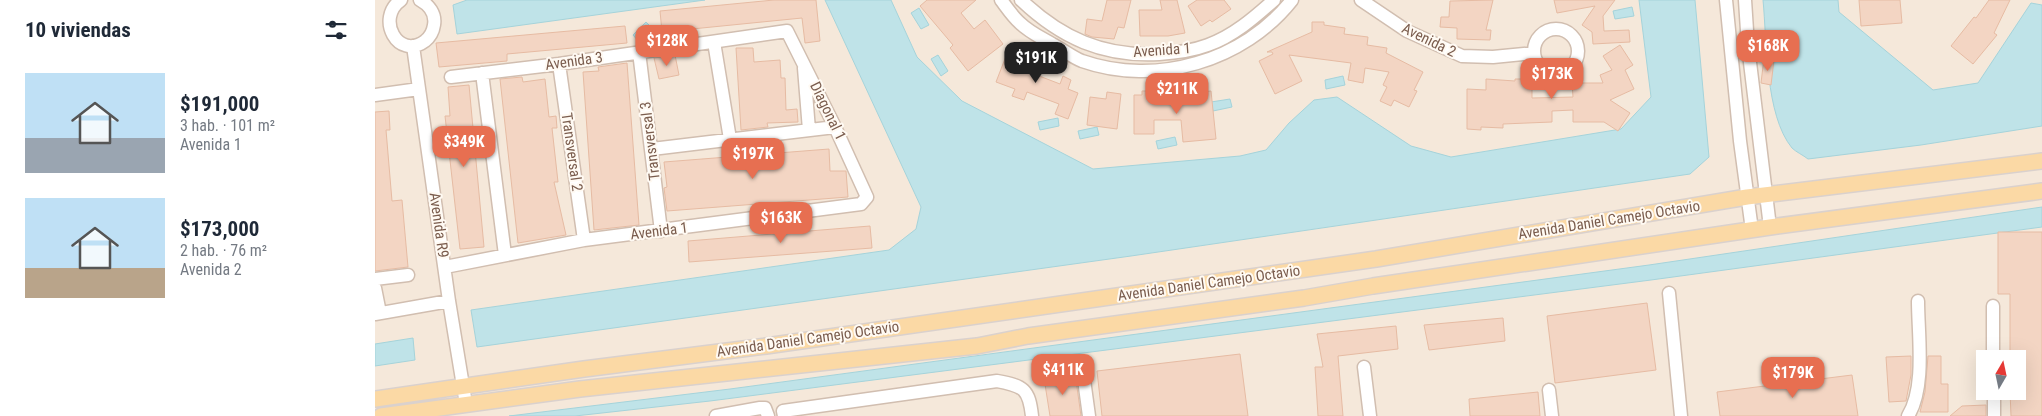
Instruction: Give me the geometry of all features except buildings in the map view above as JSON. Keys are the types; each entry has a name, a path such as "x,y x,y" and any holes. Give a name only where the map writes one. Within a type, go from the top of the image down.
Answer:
{"main road":[{"name":"Avenida Daniel Camejo Octavio","path":"375,399 583,369 766,346 1356,262 1766,194 2042,161"},
{"name":"Avenida Daniel Camejo Octavio","path":"381,416 580,389 977,346 1028,336 1304,298 1770,227 2042,191"}],"street":[{"path":"401,0 389,10 386,18 386,27 396,42 404,46 421,44 429,38 433,30 435,22 433,13 428,5 419,0"},
{"name":"Avenida 1","path":"1001,0 1020,24 1081,60 1111,69 1155,71 1207,62 1247,41 1281,14 1292,0"},
{"name":"Avenida 1","path":"1021,0 1038,16 1066,35 1082,42 1119,52 1145,54 1172,53 1208,46 1230,34 1274,0"},
{"name":"Avenida 2","path":"1361,0 1407,31 1462,56 1493,57 1534,53"},
{"path":"1726,0 1740,140 1753,230"},
{"path":"1745,0 1748,46 1770,227"},
{"name":"Avenida 3","path":"451,77 559,64 785,31"},
{"name":"Diagonal 1","path":"785,31 789,33 803,60 867,194"},
{"path":"714,42 730,139"},
{"name":"Avenida R9","path":"413,46 449,301 467,404"},
{"name":"Transversal 3","path":"639,52 661,231"},
{"path":"803,60 809,130"},
{"name":"Transversal 2","path":"559,64 584,240"},
{"path":"482,73 505,255"},
{"path":"375,95 419,89"},
{"path":"651,149 835,127"},
{"name":"Avenida 1","path":"445,267 584,240 861,204 866,200 867,194"},
{"path":"375,279 408,275"},
{"path":"375,288 377,314 449,301"},
{"path":"1669,294 1681,416"},
{"path":"1908,416 1917,398 1919,384 1918,301"},
{"path":"1993,306 1993,350"},
{"path":"1082,364 1089,416"},
{"path":"1364,367 1370,416"},
{"path":"784,416 783,411 997,381 1021,388 1030,397 1032,416"},
{"path":"1549,390 1552,416"},
{"path":"1994,400 1994,416"},
{"path":"716,416 765,408 768,416"}],"shaded area":[{"path":"375,0 2042,0 2042,416 375,416"}],"water":[{"path":"467,0 705,0 457,34 453,5"},
{"path":"825,0 891,0 917,57 962,101 1093,169 1240,156 1266,150 1289,123 1314,100 1337,97 1411,146 1451,157 1621,129 1651,97 1639,0 1695,0 1709,157 1690,174 1131,256 477,347 471,310 889,250 916,229 921,207"},
{"path":"1763,0 1838,0 1839,12 1933,90 1978,83 2031,3 2042,5 2042,126 1921,145 1808,159 1792,148 1783,134 1777,117 1769,77"},
{"path":"1632,7 1634,16 1615,19 1613,11"},
{"path":"919,8 929,25 921,29 911,13"},
{"path":"646,22 654,30 640,43 633,35"},
{"path":"938,55 948,71 941,76 931,59"},
{"path":"1343,76 1345,85 1326,89 1325,80"},
{"path":"1230,99 1232,107 1213,111 1211,102"},
{"path":"1058,118 1059,126 1040,130 1038,122"},
{"path":"1097,127 1099,135 1080,139 1078,131"},
{"path":"1175,137 1177,145 1158,149 1156,141"},
{"path":"2042,207 2042,227 1651,280 710,401 575,416 509,416 730,389 1649,265"},
{"path":"413,338 415,360 375,366 375,344"}]}
